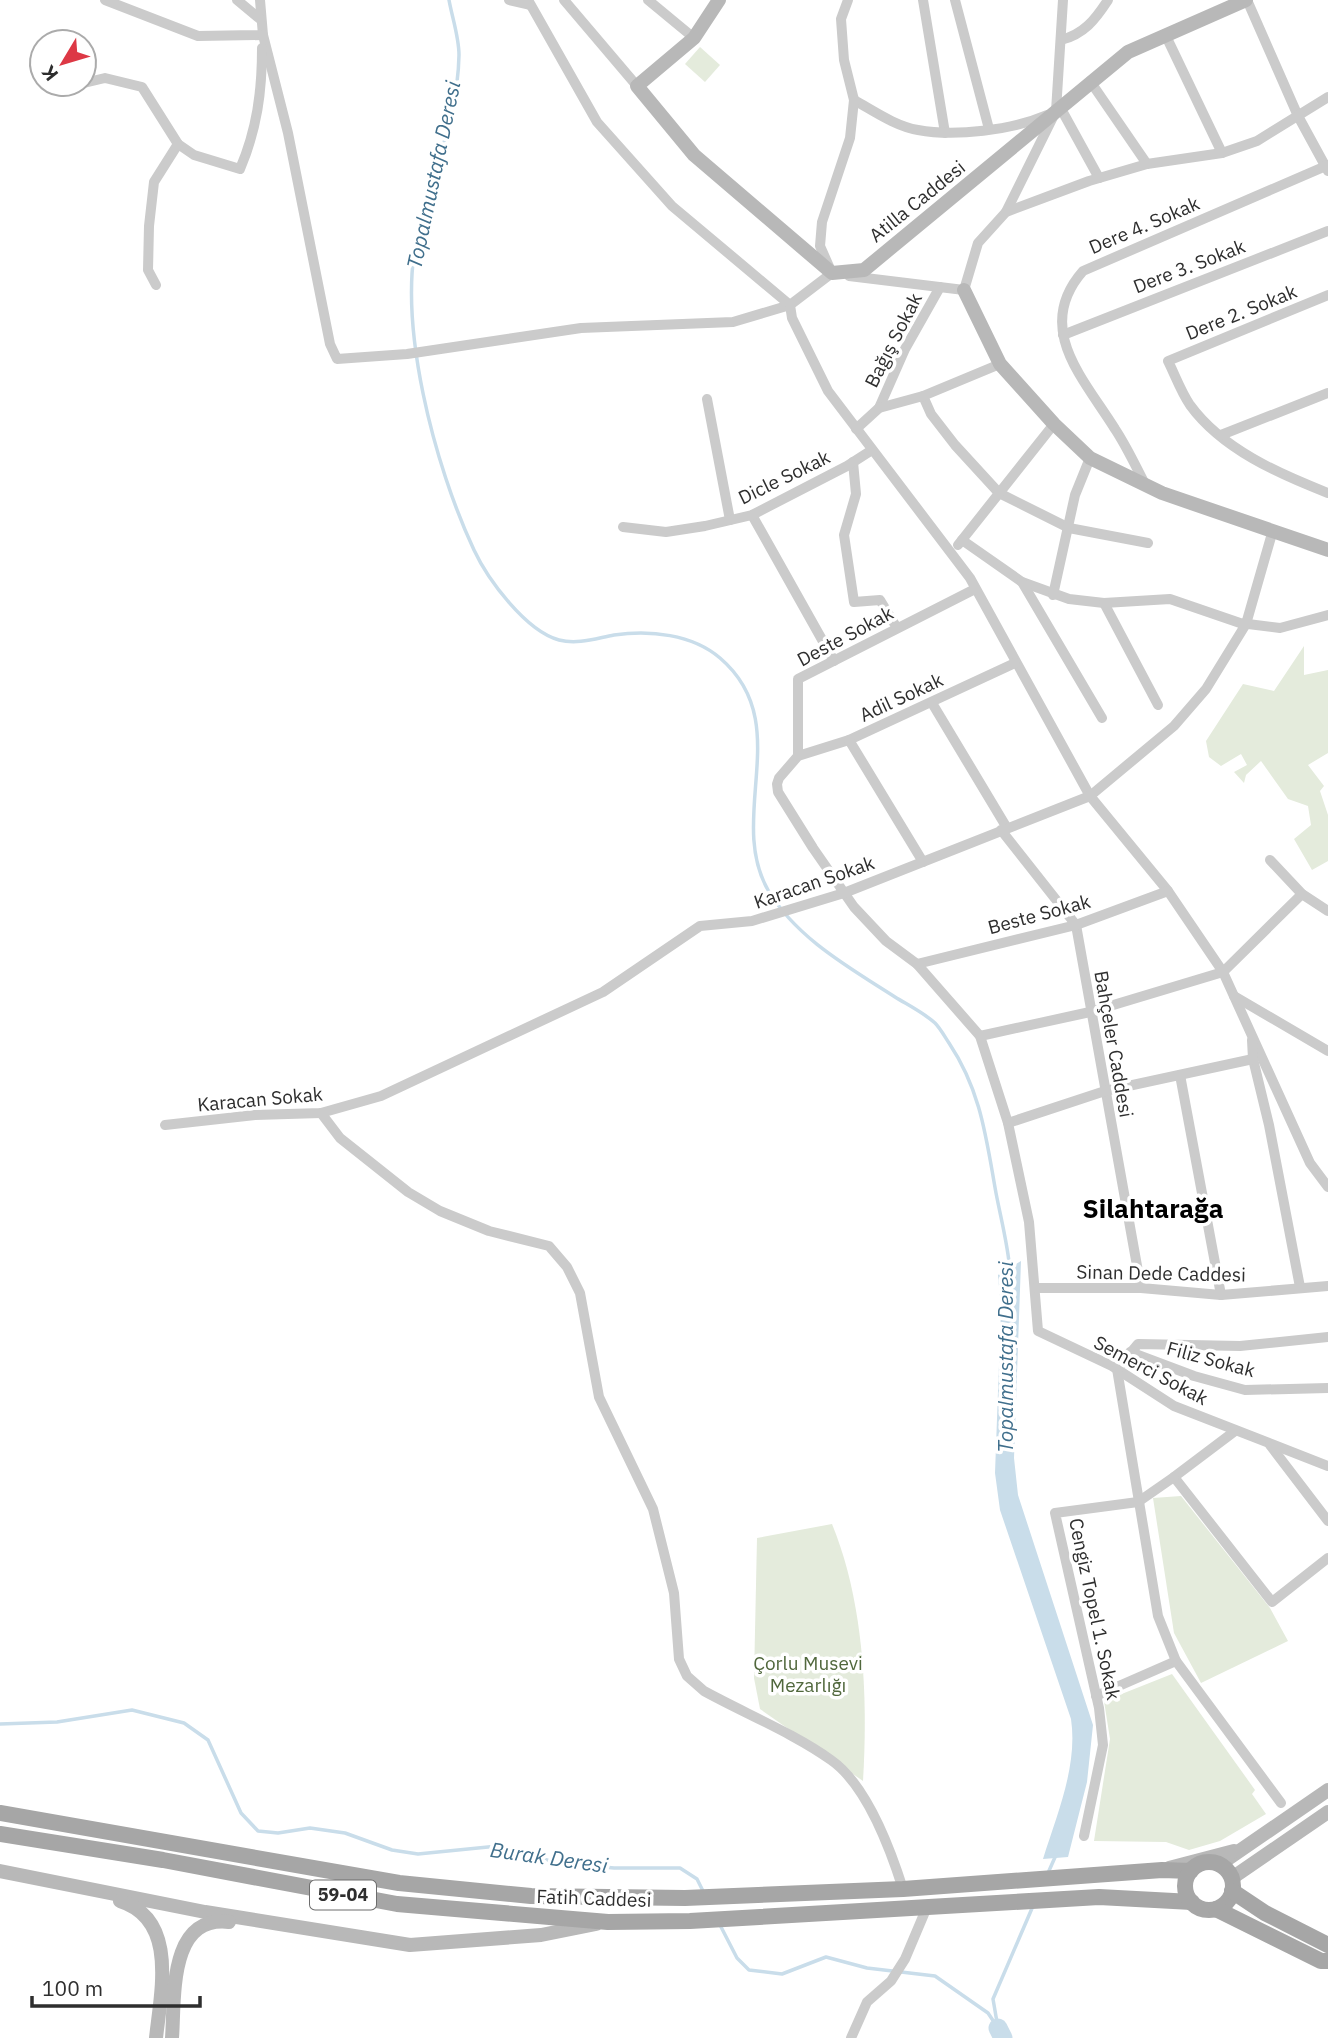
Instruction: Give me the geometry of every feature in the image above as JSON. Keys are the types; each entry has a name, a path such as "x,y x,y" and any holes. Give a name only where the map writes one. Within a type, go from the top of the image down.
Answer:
{"main road":[{"name":"Fatih Caddesi","path":"0,1813 399,1883 531,1896 685,1898 903,1889"},
{"name":"Fatih Caddesi","path":"0,1834 163,1860 397,1905 608,1922 690,1921 1100,1897 1192,1902"},
{"path":"1162,1870 1191,1871 1208,1862 1219,1865 1232,1884 1265,1913 1328,1945"},
{"name":"59-04","path":"903,1889 1162,1870"},
{"path":"1191,1871 1186,1883 1192,1902 1200,1908 1216,1909 1321,1961 1328,1961"},
{"path":"1216,1909 1228,1901 1232,1884"}],"street":[{"path":"105,0 198,36 263,35"},
{"path":"237,0 260,19"},
{"path":"260,0 263,35 288,133 330,344 337,359 407,354 581,328 733,322 790,305 832,274"},
{"path":"509,0 529,3 597,122 672,206 790,305 792,318 828,391 952,553 975,589 1090,796 1168,891 1223,972 1310,1163 1328,1187"},
{"path":"565,0 694,155 832,274 964,290"},
{"path":"648,0 694,38"},
{"path":"637,86 694,38 719,0"},
{"path":"832,274 820,246 822,222 850,138 854,100 844,60 841,19 848,0"},
{"path":"923,0 946,133"},
{"path":"955,0 989,129"},
{"path":"1063,0 1058,109 1006,212 978,243 964,290 1000,364 1054,424 1090,458 1146,486 1328,550"},
{"path":"1061,40 1077,36 1088,28 1108,0"},
{"path":"1246,0 1298,116 1327,167"},
{"name":"Atilla Caddesi","path":"832,274 864,270 1128,51 1230,4 1246,0"},
{"path":"1165,34 1222,153"},
{"path":"98,80 105,78 142,87 178,144 194,155 240,169 254,135 262,84 263,35"},
{"path":"1090,81 1147,164"},
{"path":"1006,212 1099,178 1147,164 1222,153 1256,141 1328,97"},
{"path":"854,100 886,118 916,130 946,133 1007,129 1058,109"},
{"path":"1058,109 1099,178"},
{"path":"156,285 148,270 154,182 178,144"},
{"name":"Dere 4. Sokak","path":"1146,486 1117,431 1071,361 1063,335 1067,289 1083,271 1327,167"},
{"name":"Dere 3. Sokak","path":"1063,335 1328,230"},
{"name":"Bağış Sokak","path":"879,408 905,349 940,287"},
{"name":"Dere 2. Sokak","path":"1221,435 1201,419 1189,403 1168,361 1328,295"},
{"path":"856,429 879,408 923,396 1000,364"},
{"path":"1328,393 1221,435 1238,449 1328,493"},
{"path":"923,396 931,414 999,493 1069,528 1149,543"},
{"path":"707,399 730,520"},
{"path":"952,553 1054,424"},
{"name":"Dicle Sokak","path":"623,527 666,532 752,515 853,463 872,450"},
{"path":"1053,595 1075,495 1090,458"},
{"path":"853,463 856,494 844,535 854,602 880,600 897,628"},
{"path":"752,515 834,660"},
{"name":"Karacan Sokak","path":"165,1125 255,1115 321,1113 381,1096 603,992 699,926 771,916 800,904 844,893 1090,796 1174,726 1206,689 1246,624 1273,530"},
{"path":"962,540 1022,582 1053,595 1104,603 1170,599 1246,624 1280,628 1328,615"},
{"path":"1022,582 1102,718"},
{"name":"Deste Sokak","path":"798,756 798,679 975,589"},
{"path":"1104,603 1158,705"},
{"name":"Adil Sokak","path":"798,756 849,740 1015,663"},
{"name":"Bahçeler Caddesi","path":"932,703 1004,829 1076,925 1141,1289"},
{"path":"849,740 922,862"},
{"path":"798,756 779,778 778,792 844,893 869,926 917,964 980,1036 1008,1123 1029,1222 1036,1288"},
{"path":"1270,860 1302,894 1328,911"},
{"name":"Beste Sokak","path":"917,964 1076,925 1168,891"},
{"path":"980,1036 1090,1012 1223,972 1302,894"},
{"path":"1234,996 1328,1051"},
{"path":"1251,1032 1253,1059 1269,1125 1300,1287"},
{"path":"1008,1123 1105,1091 1253,1059"},
{"path":"1180,1075 1221,1295"},
{"path":"321,1113 340,1138 408,1192 440,1211 489,1231 549,1246 567,1267 580,1293 599,1397 653,1509 674,1593 680,1659 687,1676 704,1691 832,1761 858,1788 886,1841 903,1889"},
{"name":"Sinan Dede Caddesi","path":"1036,1288 1141,1289 1221,1295 1328,1286"},
{"name":"Semerci Sokak","path":"1036,1288 1038,1331 1117,1369 1174,1406 1328,1466"},
{"path":"1281,1803 1176,1661 1158,1616 1117,1369 1138,1344 1240,1346 1328,1337"},
{"name":"Filiz Sokak","path":"1130,1352 1194,1376 1245,1390 1328,1388"},
{"name":"Cengiz Topel 1. Sokak","path":"1084,1836 1102,1745 1096,1696 1055,1513 1139,1502 1235,1431"},
{"path":"1269,1444 1328,1521"},
{"path":"1174,1477 1272,1602 1328,1558"},
{"path":"1096,1696 1176,1661"},
{"path":"1219,1865 1328,1790"},
{"path":"1232,1884 1328,1812"},
{"path":"1162,1870 1242,1849"},
{"path":"0,1871 266,1922 410,1945 528,1937 608,1922"},
{"path":"68,1885 131,1904 149,1918 161,1941 156,2038"},
{"path":"850,2038 867,2002 891,1981 905,1959 927,1907"},
{"path":"172,2038 177,1968 184,1943 198,1928 216,1921 266,1922"}],"green space":[{"path":"700,47 720,65 705,82 685,64"},
{"path":"1304,646 1304,675 1328,670 1328,753 1308,765 1324,786 1320,791 1328,815 1328,861 1312,870 1294,839 1311,825 1308,806 1288,799 1261,761 1246,775 1244,783 1234,772 1247,765 1241,754 1221,766 1209,757 1206,741 1243,684 1274,691"},
{"path":"1181,1496 1270,1608 1288,1641 1201,1683 1174,1633 1153,1498"},
{"name":"Çorlu Musevi Mezarlığı","path":"832,1524 851,1585 861,1650 865,1716 863,1781 760,1709 754,1678 757,1538"},
{"path":"1172,1674 1255,1790 1252,1794 1266,1814 1220,1841 1189,1850 1166,1842 1094,1841 1110,1739 1104,1701"}],"water":[{"path":"1021,1261 1014,1458 1018,1495 1093,1725 1087,1782 1068,1857 1043,1859 1069,1772 1072,1754 1071,1719 1000,1510 995,1473 1001,1310 998,1275"}],"waterway":[{"name":"Topalmustafa Deresi","path":"449,0 459,48 458,78 449,123 418,233 412,269 412,308 416,351 433,437 459,516 474,550 509,603 546,635 573,642 642,633 684,639 720,658 742,684 754,711 758,740 753,832 757,861 768,890 793,923 825,951 921,1012 939,1027 960,1061 981,1115 1010,1271"},
{"name":"Burak Deresi","path":"0,1724 57,1722 132,1710 184,1723 208,1740 241,1813 258,1831 278,1833 310,1828 345,1833 392,1850 418,1854 498,1846 554,1862 614,1868 680,1868 697,1879 704,1893"},
{"name":"Topalmustafa Deresi","path":"1048,1873 1056,1855"},
{"name":"Topalmustafa Deresi","path":"998,2028 993,1999 1033,1906"},
{"name":"Burak Deresi","path":"720,1925 737,1958 749,1970 782,1974 826,1957 867,1968 935,1976 988,2013 996,2025"},
{"path":"998,2028 1003,2038"}],"district":[{"name":"Silahtarağa","path":"1153,1209"}]}
